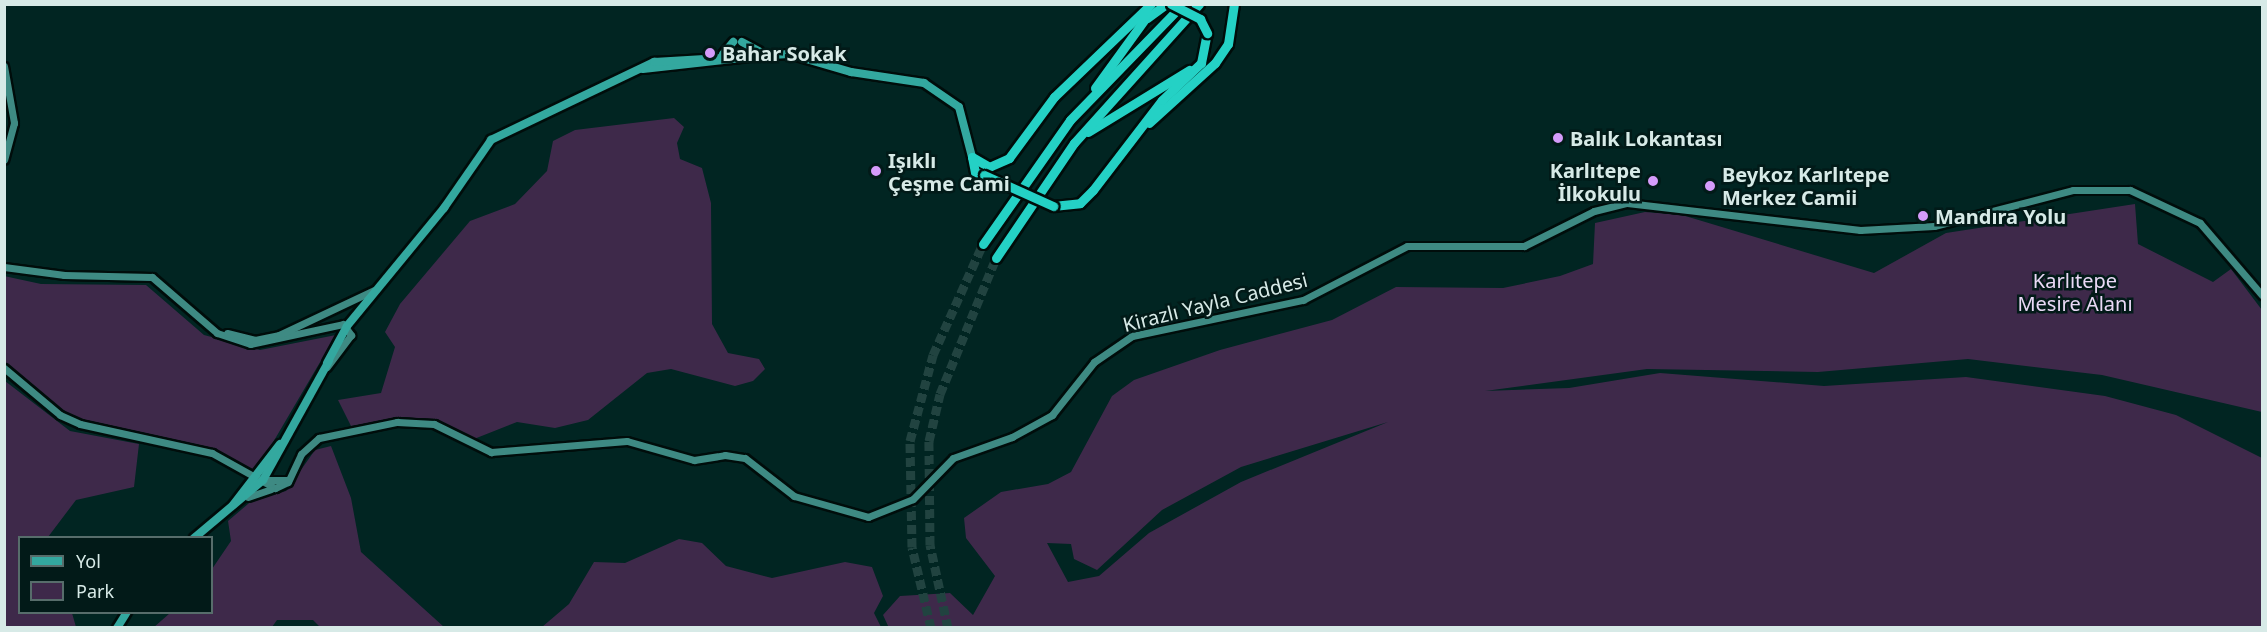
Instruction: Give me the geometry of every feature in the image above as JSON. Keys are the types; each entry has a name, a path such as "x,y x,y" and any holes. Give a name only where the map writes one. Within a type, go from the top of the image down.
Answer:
{"highway":[{"path":"972,157 989,167 1009,158 1068,83 1152,8 1166,4"},
{"path":"972,157 975,172 1053,206 1080,203 1129,141 1201,63 1207,33 1200,20 1171,4"},
{"path":"1070,120 1183,4"},
{"path":"996,258 1074,143 1199,4"},
{"path":"1129,141 1215,63 1228,44 1234,4"},
{"path":"983,244 1152,8"},
{"path":"1068,83 1145,19"},
{"path":"1074,143 1201,63"}],"main road":[{"path":"722,55 737,42 766,53 937,88 959,107 972,157"},
{"path":"637,69 693,66 766,53"},
{"path":"260,481 321,372 349,328 497,134 637,69 666,59 722,55 743,56"},
{"path":"4,66 14,123 4,160"},
{"name":"Kirazlı Yayla Caddesi","path":"247,494 275,488 288,479 301,454 319,438 398,422 425,424 491,452 627,441 694,460 725,454 745,458 814,505 881,516 913,499 953,458 1012,438 1052,415 1094,362 1132,336 1302,300 1407,246 1524,246 1594,211 1638,201 1860,230 1934,226 2073,190 2130,190 2200,223 2262,296"},
{"path":"4,267 72,280 98,274 162,281 207,325 250,344 349,328"},
{"path":"207,325 245,339 266,339 327,316 383,282"},
{"path":"321,372 348,341 349,328"},
{"path":"4,368 60,415 80,424 212,453 275,488"},
{"path":"195,536 226,513 260,481 270,470 285,438"},
{"path":"242,470 247,494"},
{"path":"270,470 288,479"},
{"path":"260,481 288,479"},
{"path":"117,627 126,614"}],"green space":[{"path":"674,118 684,127 677,143 680,159 702,168 711,203 712,324 728,353 759,359 765,369 753,381 735,386 671,369 647,373 588,420 555,428 517,422 474,439 437,422 403,418 351,426 338,400 381,393 395,347 385,332 400,304 470,221 515,204 547,171 553,141 575,130"},
{"name":"Karlıtepe Mesire Alanı","path":"2135,204 2138,244 2213,282 2231,269 2262,310 2262,412 2102,375 1968,359 1818,372 1647,369 1485,391 1569,388 1660,373 1824,386 1966,377 2105,396 2176,415 2262,458 2262,627 889,628 883,615 900,596 950,593 973,615 995,576 966,538 964,518 1001,492 1048,484 1071,472 1112,396 1134,380 1220,350 1332,320 1396,287 1503,288 1560,276 1593,264 1595,223 1645,212 1682,215 1874,273 1946,233","holes":["1388,422 1241,482 1149,533 1099,576 1068,582 1047,543 1071,544 1074,559 1097,570 1162,510 1241,467"]},
{"path":"4,276 41,284 146,285 204,335 260,350 336,335 255,473 210,449 58,416 5,371"},
{"path":"5,381 70,431 139,444 134,487 76,500 49,536 18,536 18,614 72,614 76,627 5,627"},
{"path":"331,446 351,498 361,552 444,627 320,627 313,620 277,620 272,627 153,628 169,614 213,614 213,568 231,541 228,521 255,498 286,491 315,450"},
{"path":"679,539 702,543 726,566 772,578 845,562 872,567 883,596 874,613 881,627 542,627 569,604 594,562 625,563"}],"tunnel":[{"path":"931,628 912,547 910,441 933,355 983,244"},
{"path":"948,628 930,545 929,441 940,394 996,258"}],"place":[{"name":"Bahar Sokak","path":"710,53"},
{"name":"Balık Lokantası","path":"1558,138"},
{"name":"Işıklı Çeşme Cami","path":"876,171"},
{"name":"Karlıtepe İlkokulu","path":"1653,181"},
{"name":"Beykoz Karlıtepe Merkez Camii","path":"1710,186"},
{"name":"Mandıra Yolu","path":"1923,216"}]}
